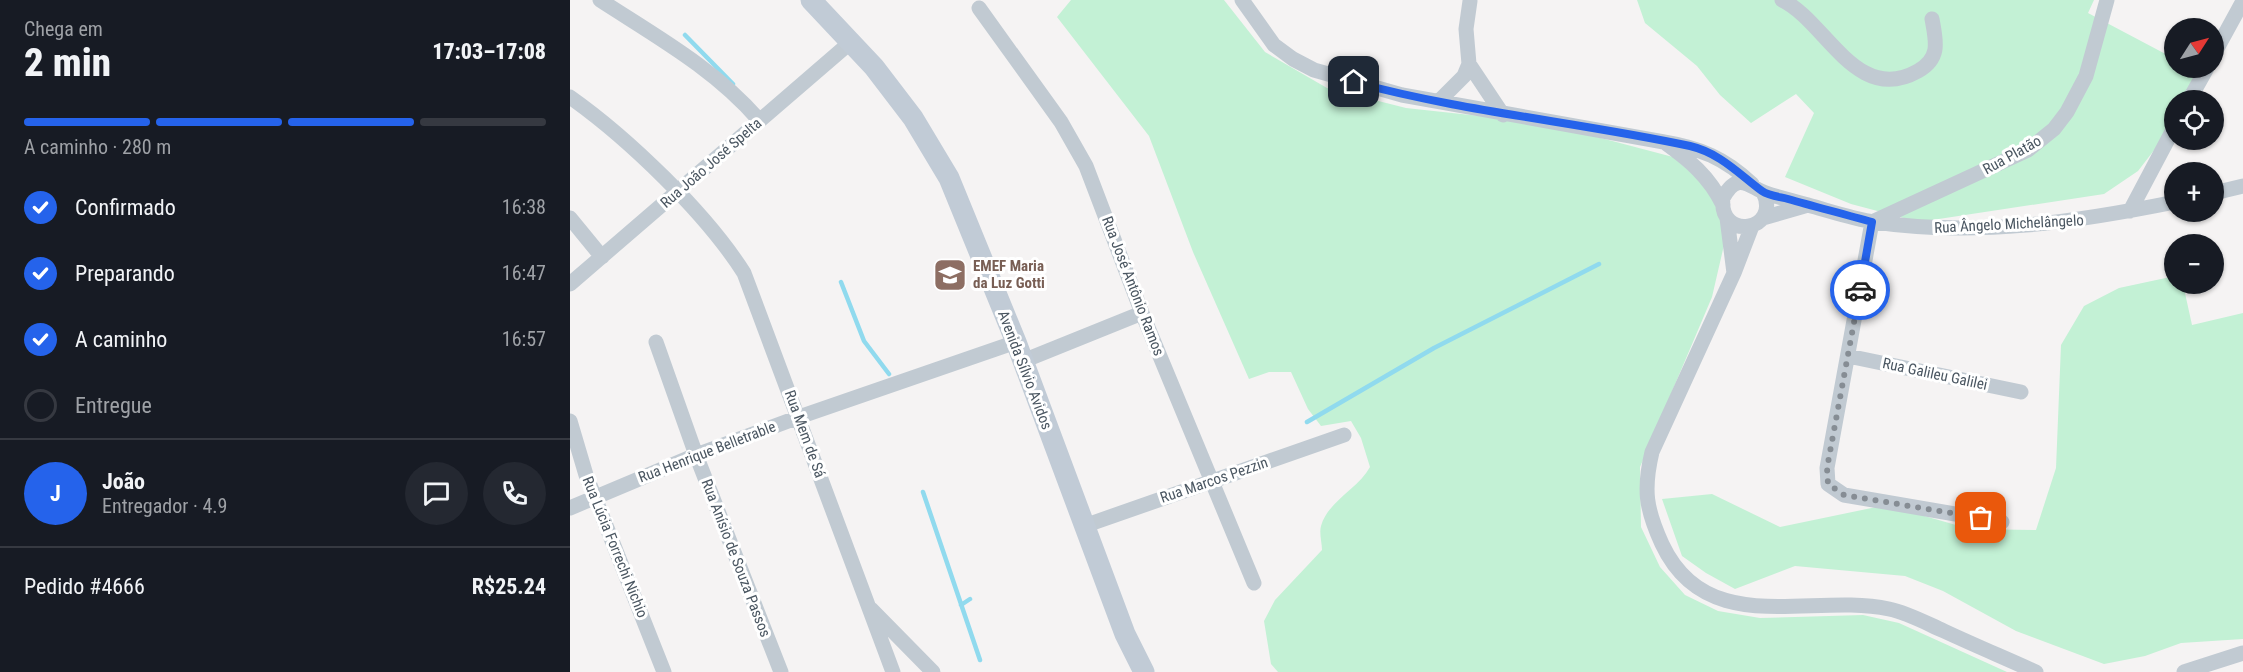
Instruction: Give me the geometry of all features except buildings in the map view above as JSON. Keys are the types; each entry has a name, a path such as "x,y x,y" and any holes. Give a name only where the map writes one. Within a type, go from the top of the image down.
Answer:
{"main road":[{"name":"Avenida Sílvio Avidos","path":"811,0 852,41 913,118 949,178 1019,352 1125,634 1144,672"}],"street":[{"path":"600,0 702,66 739,97 759,120"},
{"path":"1242,0 1274,45 1293,59 1314,70 1402,95 1440,100 1503,115 1690,146 1720,158 1757,188 1767,205 1757,222 1652,452 1647,471 1647,507 1672,560 1694,585 1722,599 1766,608 1858,606 1890,609 2036,672"},
{"path":"1470,0 1466,29 1470,64 1503,115"},
{"path":"1782,0 1812,23 1846,61 1859,70 1886,78 1918,70 1934,57 1937,48 1932,19"},
{"name":"Rua Platão","path":"1872,222 2028,150 2054,129 2067,112 2086,76 2108,0"},
{"path":"2224,36 2243,1"},
{"name":"Rua José Antônio Ramos","path":"979,8 1074,142 1254,583"},
{"name":"Rua João José Spelta","path":"570,284 852,41"},
{"path":"1440,100 1464,76 1470,64"},
{"name":"Rua Mem de Sá","path":"570,97 642,158 731,252 744,273 867,605 933,672"},
{"path":"1664,142 1691,162 1708,180 1725,211 1738,226 1808,205"},
{"path":"2130,211 2164,147"},
{"path":"1734,273 1724,198 1731,187 1738,184 1757,188"},
{"path":"2224,191 2243,186"},
{"name":"Rua Ângelo Michelângelo","path":"1757,188 1808,205 1872,222 1927,228 1977,228 2086,220 2164,204"},
{"path":"570,218 602,257"},
{"path":"1872,222 1827,468 1831,488 1844,495 2002,522"},
{"name":"Rua Henrique Belletrable","path":"570,507 696,455 799,417 1142,313"},
{"name":"Rua Anísio de Souza Passos","path":"656,342 696,455 781,672"},
{"name":"Rua Galileu Galilei","path":"1848,356 2022,393"},
{"name":"Rua Lúcia Forrechi Nichio","path":"570,421 586,475 664,672"},
{"name":"Rua Marcos Pezzin","path":"1083,526 1344,435"},
{"path":"867,605 893,672"},
{"path":"2184,672 2243,652"}],"green space":[{"path":"1071,0 1224,0 1265,52 1327,88 1406,108 1544,123 1673,157 1710,189 1727,232 1712,297 1640,467 1641,527 1660,567 1685,595 1718,611 1760,618 1863,615 1899,623 2007,672 1278,672 1271,664 1264,621 1275,600 1322,550 1321,526 1330,509 1365,475 1370,467 1361,438 1351,421 1321,426 1308,409 1291,372 1269,372 1249,379 1193,252 1149,136 1057,17"},
{"path":"1637,0 2094,0 2088,13 2164,53 2164,78 2193,78 2187,90 2164,90 2164,137 2138,171 2104,194 1919,222 1851,204 1785,177 1814,113 1796,94 1751,123 1720,95 1697,66 1645,23"},
{"path":"2164,278 2164,294 2185,294 2192,325 2243,313 2243,639 2181,643 2145,656 2104,664 2016,631 1943,591 1905,576 1795,566 1735,589 1682,556 1662,499 1712,494 1780,527 1886,505 1970,529 2036,530 2056,468 2061,345 2084,306 2119,288"}],"waterway":[{"path":"685,35 733,84"},
{"path":"1307,422 1434,348 1599,264"},
{"path":"841,282 864,341 889,374"},
{"path":"923,492 980,660"},
{"path":"961,605 970,599"}],"way so far":[{"path":"1860,290 1827,468 1828,484 1835,491 1844,495 1981,518"}],"place":[{"name":"EMEF Maria da Luz Gotti","path":"950,275"}],"route":[{"path":"1354,82 1402,95 1440,100 1503,115 1618,133 1690,146 1704,151 1734,167 1763,192 1872,222 1860,290"}]}
